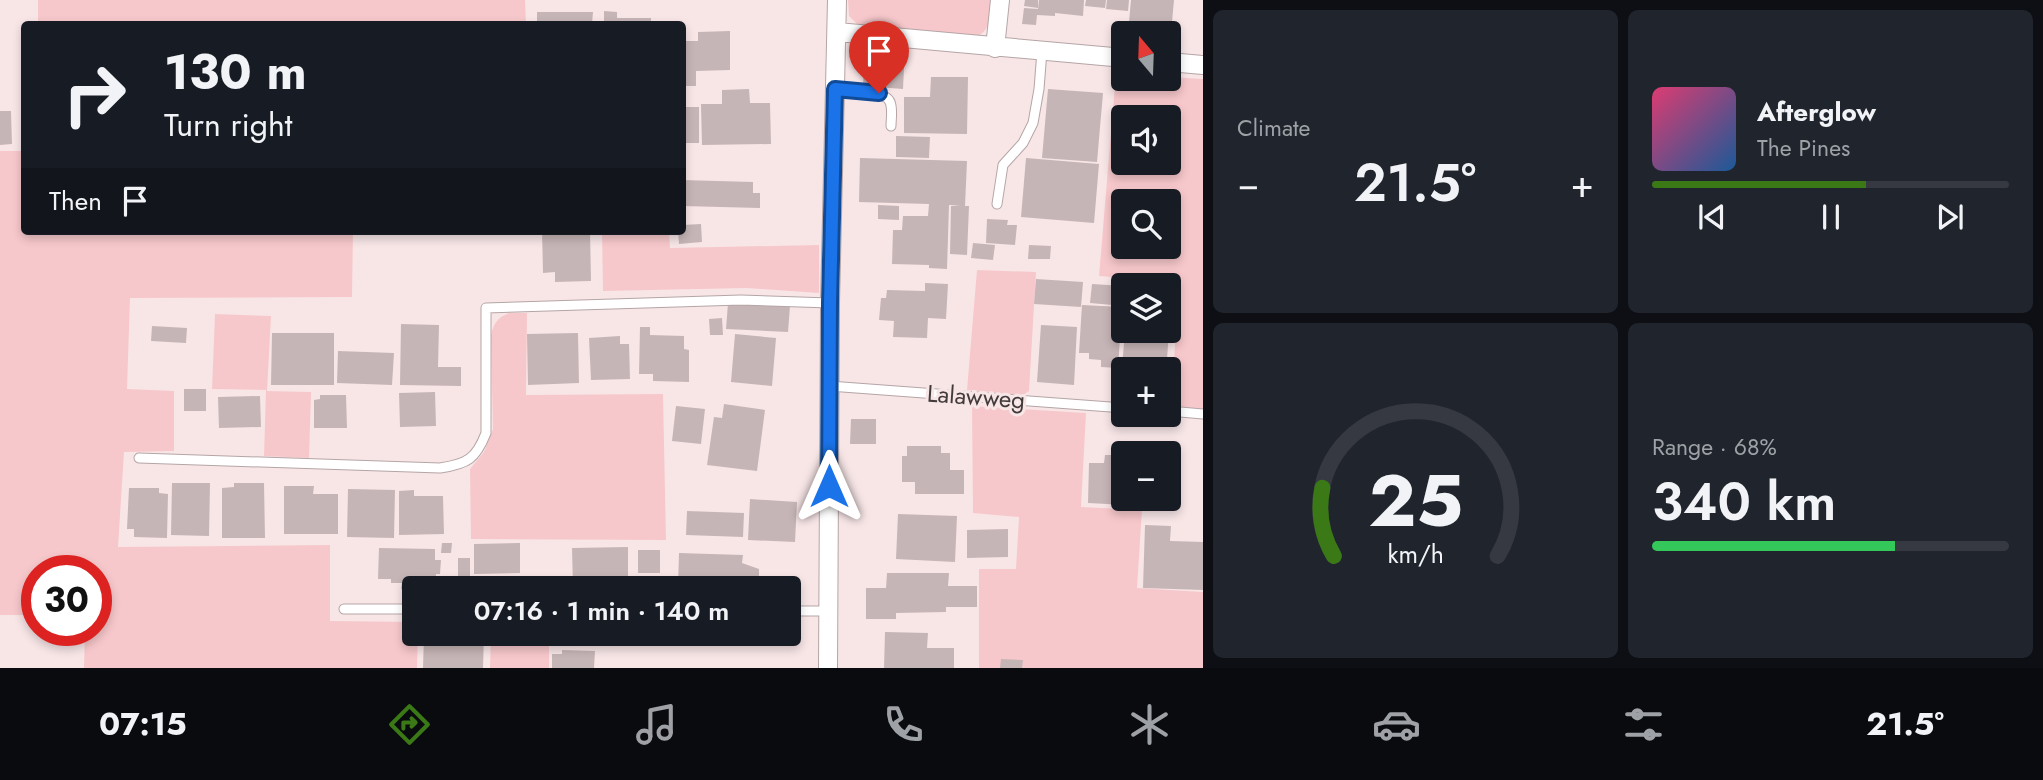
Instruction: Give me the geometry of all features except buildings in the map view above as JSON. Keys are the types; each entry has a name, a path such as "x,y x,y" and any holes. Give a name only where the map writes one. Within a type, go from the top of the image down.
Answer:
{"street":[{"path":"828,668 830,303 837,0"},
{"path":"995,48 1000,0"},
{"path":"836,33 1111,57"},
{"path":"1181,63 1203,65"}],"lane":[{"path":"997,204 1003,166 1023,144 1033,123 1042,51"},
{"path":"835,89 858,90 887,97 892,106 891,126"},
{"path":"139,458 440,468 461,465 474,456 486,433 486,308 741,300 830,303"},
{"name":"Lalawweg","path":"829,386 1111,407"},
{"path":"1181,412 1203,414"},
{"path":"344,609 402,609"},
{"path":"801,611 829,611"}],"shaded area":[{"path":"38,0 525,0 526,21 38,21"},
{"path":"848,0 992,0 988,26 976,37 860,27 849,16"},
{"path":"1181,78 1203,79 1203,411 1181,409 1181,357 1174,357 1175,343 1181,343 1181,273 1111,273 1111,277 1099,276 1111,133 1111,175 1181,175 1181,105 1113,105 1114,91 1181,91"},
{"path":"0,151 21,151 21,235 353,235 352,297 130,298 127,389 174,391 174,451 124,452 118,547 330,545 330,621 402,622 402,646 418,646 417,668 84,668 85,646 112,646 112,555 21,555 21,615 0,615"},
{"path":"602,235 669,235 670,248 819,245 819,293 747,288 603,291"},
{"path":"977,270 1036,272 1029,391 1023,395 967,390"},
{"path":"509,313 527,313 526,395 663,394 666,540 471,539 470,469 484,452 493,429 491,335 497,321"},
{"path":"215,314 271,316 267,391 311,392 309,458 264,456 266,390 212,389"},
{"path":"972,406 1086,413 1081,507 1142,511 1137,588 1203,592 1203,668 979,668 979,569 1016,569 1019,517 973,513"},
{"path":"491,646 549,646 549,668 490,668"}],"route":[{"path":"829,486 835,89 879,93"}]}
